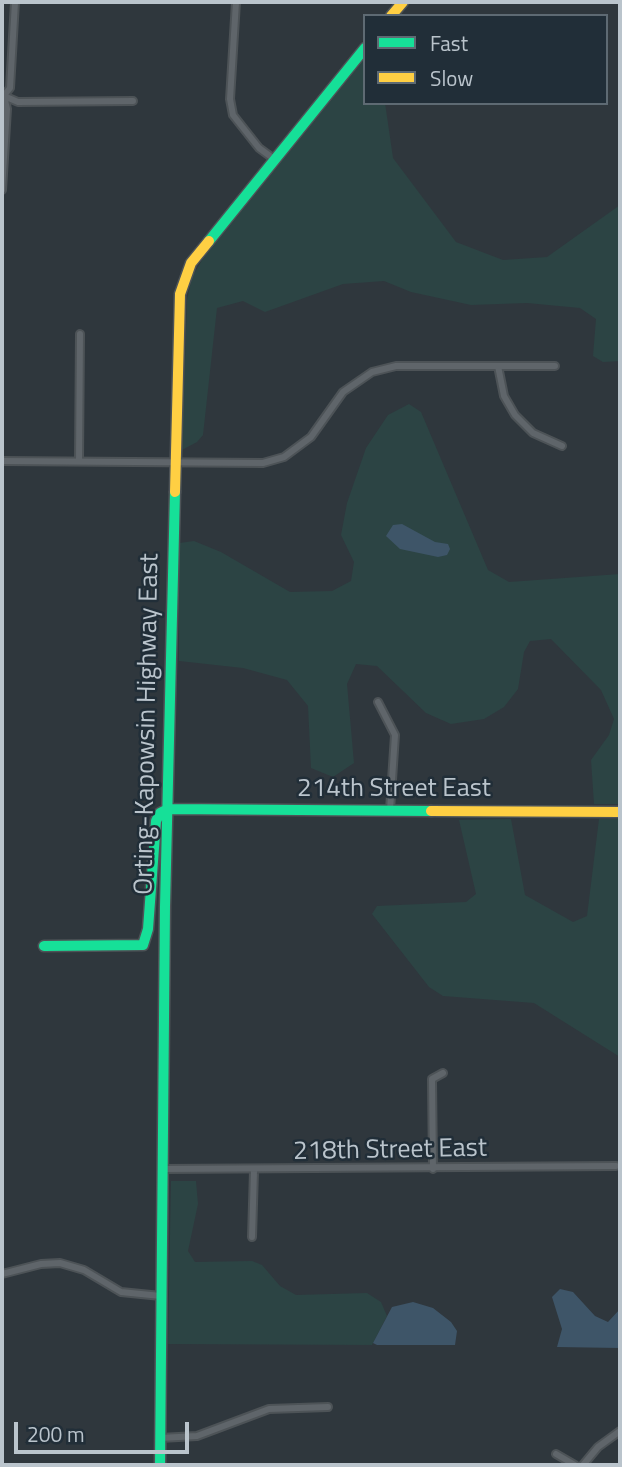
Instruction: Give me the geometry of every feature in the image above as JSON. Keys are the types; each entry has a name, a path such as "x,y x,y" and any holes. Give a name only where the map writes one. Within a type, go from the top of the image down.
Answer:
{"main road":[{"name":"Orting-Kapowsin Highway East","path":"160,1465 168,809 178,313 184,275 191,262 363,50"},
{"name":"214th Street East","path":"168,809 620,812"},
{"path":"44,946 143,945 148,929 156,821 160,813 168,809"}],"street":[{"path":"3,97 10,88 15,2"},
{"path":"236,2 230,99 233,115 259,148 274,159"},
{"path":"3,97 18,102 133,101"},
{"path":"2,190 7,109 3,97"},
{"path":"79,461 80,334"},
{"path":"498,366 504,396 515,415 533,433 562,446"},
{"path":"2,461 243,465 284,457 317,431 350,385 383,368 555,366"},
{"path":"378,702 395,735 390,810"},
{"path":"433,1169 432,1079 443,1073"},
{"name":"218th Street East","path":"163,1169 254,1171 617,1166"},
{"path":"252,1237 254,1171"},
{"path":"2,1274 41,1264 60,1264 84,1270 121,1292 161,1296"},
{"path":"160,1438 197,1436 269,1409 328,1407"},
{"path":"583,1465 598,1447 620,1431"},
{"path":"556,1454 575,1465"}],"green space":[{"path":"363,60 363,105 385,105 393,158 456,242 503,260 547,257 620,205 620,361 603,362 593,356 596,319 580,308 527,303 471,305 411,292 384,281 343,284 265,312 243,301 217,308 203,435 197,442 182,450 187,300 192,277 202,260"},
{"path":"409,404 421,412 488,570 509,582 620,574 620,804 594,804 591,760 609,735 614,719 601,690 551,639 530,641 524,652 518,689 504,707 484,719 451,724 426,713 377,666 356,664 347,684 354,763 333,777 311,768 308,706 287,680 243,668 179,661 179,543 194,541 221,552 290,592 332,591 351,581 354,562 341,535 347,503 366,448 388,415"},
{"path":"511,819 525,895 573,922 587,916 599,819 620,819 620,1057 534,1003 443,996 429,987 372,914 377,906 466,902 476,894 459,820"},
{"path":"171,1181 196,1181 198,1204 188,1251 195,1262 252,1261 262,1265 280,1286 296,1295 367,1293 381,1302 387,1316 372,1345 168,1344"}],"water":[{"path":"402,524 435,542 448,544 450,549 447,555 438,557 400,549 386,536 393,525"},
{"path":"560,1289 573,1292 595,1316 608,1322 620,1309 620,1348 557,1347 562,1329 552,1297"},
{"path":"413,1302 433,1308 451,1322 457,1331 455,1345 373,1343 392,1307"}],"traffic: fast":[{"path":"209,241 363,50"},
{"path":"160,1465 165,906 175,492"},
{"path":"44,946 143,945 148,929 156,821 160,813 168,809 431,811"}],"traffic: slow":[{"path":"393,14 403,2"},
{"path":"175,492 180,294 191,263 209,241"},
{"path":"431,811 620,812"}]}
